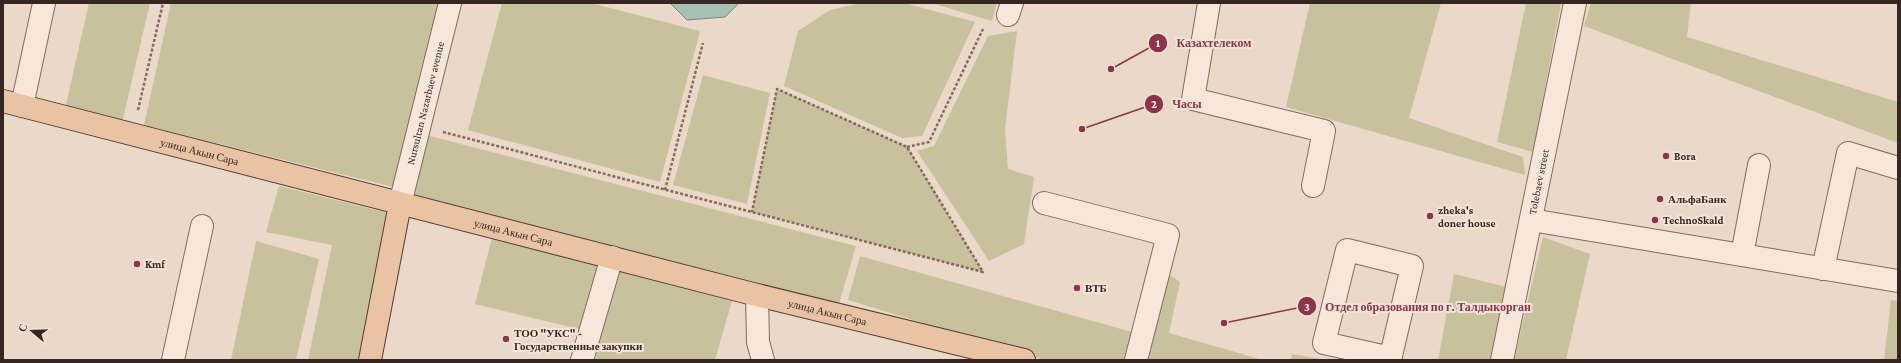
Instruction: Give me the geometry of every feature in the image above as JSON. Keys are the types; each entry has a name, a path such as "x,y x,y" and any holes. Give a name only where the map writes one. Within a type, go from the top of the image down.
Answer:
{"main road":[{"name":"улица Акын Сара","path":"13,103 400,204 1014,359"},
{"path":"370,360 400,204"}],"street":[{"path":"13,103 44,3"},
{"name":"Nursultan Nazarbaev avenue","path":"400,204 450,3"},
{"path":"1209,3 1193,99 1324,131 1312,186"},
{"name":"Tolebaev street","path":"1502,360 1575,3"},
{"path":"1823,269 1848,153 1898,168"},
{"path":"1742,255 1759,165"},
{"path":"1044,203 1168,235 1136,360"},
{"path":"1531,220 1898,281"},
{"path":"174,360 202,226"},
{"path":"1347,250 1412,266 1390,359 1324,343 1347,250"},
{"path":"582,360 612,257"},
{"path":"757,295 758,342 763,360"}],"path":[{"path":"133,134 163,3"},
{"path":"907,147 929,142 982,28"},
{"path":"665,190 703,43"},
{"path":"420,126 983,272 907,147 777,89 752,212"}],"shaded area":[{"path":"89,3 150,3 122,123 65,109"},
{"path":"171,3 443,3 393,187 144,125"},
{"path":"502,3 591,3 700,31 660,182 468,130"},
{"path":"670,3 739,3 725,17 687,20"},
{"path":"862,3 904,3 975,22 922,136 902,138 784,86 798,31 830,10"},
{"path":"931,3 997,3 992,21"},
{"path":"1310,3 1441,3 1409,118 1523,157 1525,175 1286,107"},
{"path":"1526,3 1561,3 1533,152 1497,142"},
{"path":"1591,3 1691,3 1687,37 1898,102 1898,143 1584,26"},
{"path":"1017,31 1005,129 1008,169 1034,177 1024,244 989,261 917,151 934,146 988,36"},
{"path":"703,75 770,93 747,204 673,185"},
{"path":"777,89 907,147 983,272 752,212"},
{"path":"426,135 856,246 839,304 409,200"},
{"path":"279,186 388,213 360,360 308,360 332,245 266,232"},
{"path":"1543,237 1590,254 1566,360 1514,360"},
{"path":"492,238 603,261 587,331 475,304"},
{"path":"256,241 319,259 296,360 231,360"},
{"path":"860,256 1132,332 1123,360 1044,360 848,300"},
{"path":"616,268 734,294 715,360 595,360"},
{"path":"1167,273 1180,282 1169,333 1263,360 1142,360"},
{"path":"1454,274 1506,287 1492,360 1438,360"},
{"path":"1891,300 1898,301 1898,360 1884,360"},
{"path":"1292,354 1327,360 1291,360"}],"place":[{"name":"Казахтелеком","path":"1111,69"},
{"name":"Часы","path":"1082,129"},
{"name":"Bora","path":"1666,156"},
{"name":"АльфаБанк","path":"1660,199"},
{"name":"zheka's doner house","path":"1430,216"},
{"name":"TechnoSkald","path":"1655,220"},
{"name":"Kmf","path":"137,264"},
{"name":"ВТБ","path":"1077,288"},
{"name":"Отдел образования по г. Талдыкорган","path":"1224,323"},
{"name":"ТОО \"УКС\" - Государственные закупки","path":"506,339"}]}
